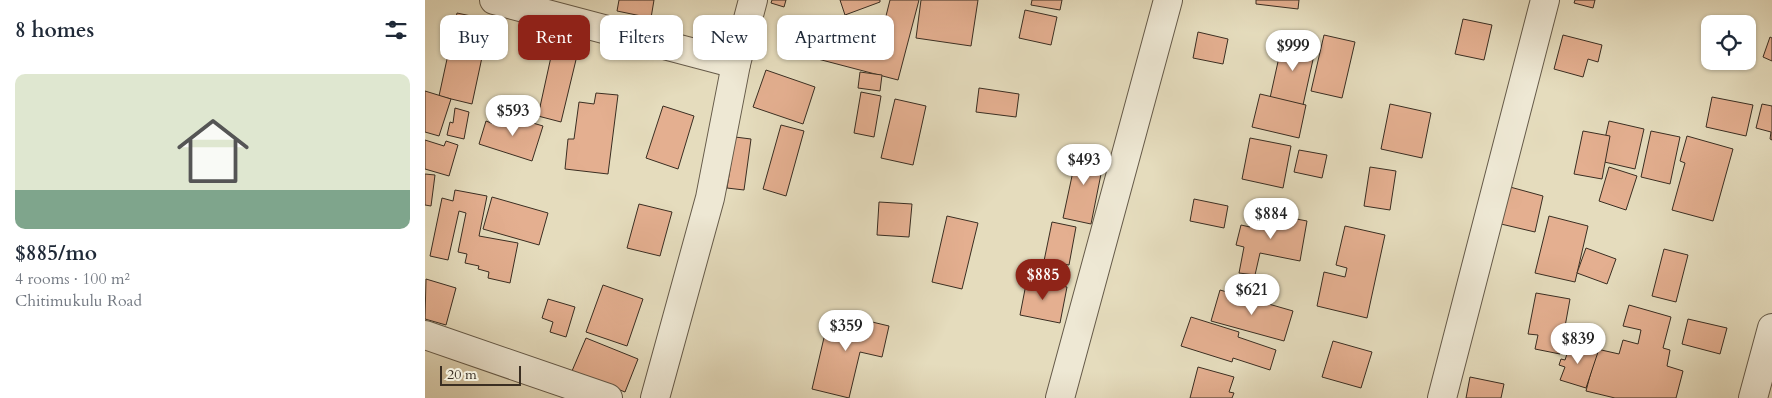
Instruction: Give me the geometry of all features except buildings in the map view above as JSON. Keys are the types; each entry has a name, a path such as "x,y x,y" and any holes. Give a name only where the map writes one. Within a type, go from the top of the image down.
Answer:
{"street":[{"path":"494,0 736,64"},
{"path":"655,398 710,198 736,64 753,0"},
{"path":"1060,398 1168,0"},
{"path":"1442,398 1545,0"},
{"path":"1753,398 1772,328"},
{"path":"425,335 608,398"}]}
